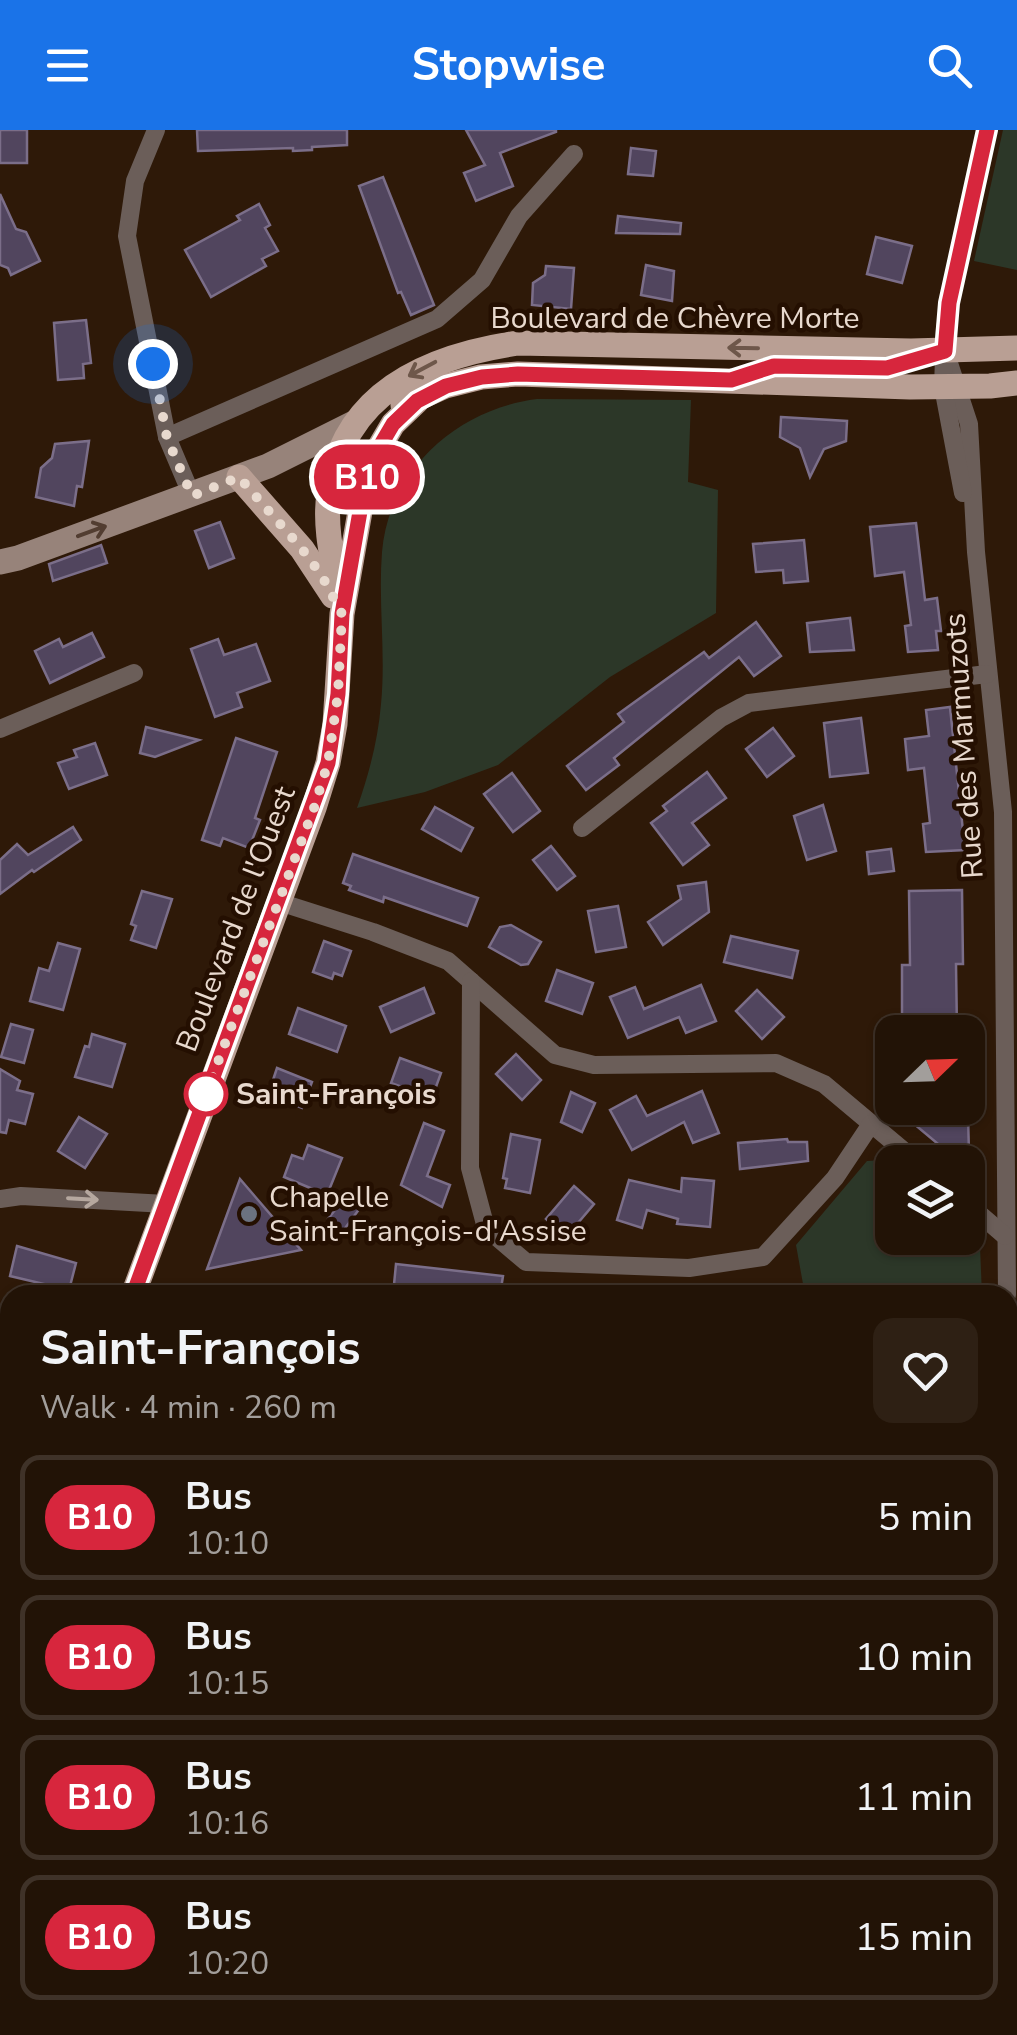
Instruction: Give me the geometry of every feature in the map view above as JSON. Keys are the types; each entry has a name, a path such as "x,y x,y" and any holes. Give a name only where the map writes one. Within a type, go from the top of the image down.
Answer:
{"main road":[{"name":"Boulevard de Chèvre Morte","path":"356,422 382,394 423,368 478,349 518,343 945,351 1017,348"},
{"path":"731,380 774,366 887,368 945,351"},
{"name":"Boulevard de Chèvre Morte","path":"953,385 1017,365"},
{"name":"Boulevard de Chèvre Morte","path":"356,422 417,401 446,386 500,376 953,385 1017,382"},
{"name":"Boulevard de l'Ouest","path":"136,1285 328,763 338,694 342,614 365,483 393,424 417,401"},
{"name":"Boulevard de l'Ouest","path":"342,614 328,535 328,497 334,466 356,422"},
{"path":"239,477 302,549 342,614"}],"street":[{"path":"156,130 135,182 128,236 167,438 192,496"},
{"name":"Rue des Marmuzots","path":"987,130 949,303 945,351 976,552 1002,812 1010,1165 1007,1285"},
{"path":"167,438 437,319 482,280 519,216 574,154"},
{"path":"0,562 192,496 268,466 356,422"},
{"path":"0,729 134,673"},
{"path":"582,828 721,718 749,704 987,674"},
{"path":"279,902 373,932 448,962 555,1055 594,1066 776,1063 824,1084 896,1145"},
{"path":"471,982 470,1168 486,1228 526,1262 690,1268 763,1258 835,1178 871,1124"},
{"path":"0,1200 22,1196 166,1204"},
{"path":"985,1218 1006,1236"}],"green space":[{"path":"1003,130 1017,130 1017,270 974,261"},
{"path":"537,399 691,400 688,482 718,490 716,613 610,677 498,765 425,792 357,808 380,717 382,552 387,522 398,494 432,448 455,430 480,415"},
{"path":"867,1161 875,1161 875,1255 980,1255 982,1285 803,1285 796,1245"}],"building":[{"path":"0,130 27,130 27,163 0,163"},
{"path":"197,130 347,130 347,145 293,151 198,151"},
{"path":"466,130 556,132 500,153 513,186 476,201 464,173 485,165"},
{"path":"631,148 656,151 653,176 628,174"},
{"path":"383,177 434,305 411,315 401,292 398,293 359,186"},
{"path":"0,194 16,229 26,232 40,261 11,275 8,268 0,265"},
{"path":"259,204 270,225 265,228 278,251 262,259 266,266 211,297 185,250 240,220 237,216"},
{"path":"618,216 681,223 680,234 616,233"},
{"path":"876,237 912,246 902,283 867,274"},
{"path":"646,265 674,271 672,301 641,295"},
{"path":"546,266 574,268 571,309 532,305 533,283 545,275"},
{"path":"86,320 91,363 83,364 84,378 58,380 54,323"},
{"path":"781,417 847,421 846,441 824,449 810,477 800,448 780,437"},
{"path":"89,441 82,487 77,486 74,506 36,497 41,468 52,458 55,444"},
{"path":"220,522 234,558 209,568 195,531"},
{"path":"916,523 925,600 937,598 941,631 936,631 938,650 908,652 905,626 911,625 904,572 875,576 870,527"},
{"path":"804,540 808,581 784,583 783,570 756,572 753,544"},
{"path":"101,545 107,563 53,581 49,564"},
{"path":"850,618 854,650 810,652 807,623"},
{"path":"756,622 781,656 754,676 739,657 614,758 619,765 586,790 567,766 624,722 618,714 704,652 709,658"},
{"path":"92,633 104,657 50,683 35,651 59,639 63,647"},
{"path":"218,639 224,655 256,644 270,681 237,693 242,707 215,717 191,649"},
{"path":"950,707 965,850 926,852 923,824 930,823 924,768 908,770 905,739 929,736 926,710"},
{"path":"861,718 868,773 830,777 824,723"},
{"path":"146,727 199,740 155,757 140,753"},
{"path":"773,728 794,756 767,777 746,749"},
{"path":"236,738 277,752 249,848 223,838 220,846 202,840"},
{"path":"95,743 107,775 69,789 58,763 77,757 74,750"},
{"path":"707,772 726,798 692,823 709,845 683,865 651,823 667,811 663,806"},
{"path":"512,773 540,811 513,832 484,794"},
{"path":"823,805 836,851 807,860 794,816"},
{"path":"435,807 473,828 461,851 422,829"},
{"path":"73,827 81,840 0,894 0,860 17,844 28,855"},
{"path":"551,846 575,876 557,890 533,860"},
{"path":"891,849 894,871 869,874 867,852"},
{"path":"353,854 478,898 467,926 384,897 383,902 349,890 351,886 343,883"},
{"path":"706,882 709,912 663,945 648,922 681,899 678,886"},
{"path":"962,890 963,964 956,964 957,1015 902,1015 902,965 910,965 909,891"},
{"path":"142,891 172,899 156,948 131,940 136,926 131,924"},
{"path":"618,906 626,947 596,952 588,911"},
{"path":"511,925 541,942 528,964 521,965 489,947 500,927"},
{"path":"731,936 798,951 792,978 724,962"},
{"path":"324,941 351,951 342,976 334,973 332,979 313,972"},
{"path":"58,943 80,949 63,1010 30,1001 39,968 49,971"},
{"path":"557,970 593,983 582,1014 546,1001"},
{"path":"701,985 716,1021 686,1033 679,1017 628,1038 610,997 635,987 644,1009"},
{"path":"424,988 434,1013 391,1032 380,1007"},
{"path":"757,990 784,1017 762,1039 736,1011"},
{"path":"298,1008 346,1026 337,1052 289,1034"},
{"path":"11,1024 33,1030 24,1063 1,1057"},
{"path":"92,1034 125,1044 112,1087 75,1077"},
{"path":"516,1054 541,1080 522,1100 496,1074"},
{"path":"400,1058 441,1073 432,1098 391,1083"},
{"path":"277,1068 312,1082 302,1108 268,1095"},
{"path":"0,1069 20,1081 17,1090 33,1094 25,1124 9,1120 6,1133 0,1132"},
{"path":"702,1091 719,1133 693,1143 684,1122 632,1150 610,1110 636,1096 647,1116"},
{"path":"571,1092 595,1103 582,1132 561,1122"},
{"path":"79,1117 107,1134 85,1168 58,1151"},
{"path":"424,1123 444,1131 427,1176 450,1185 442,1207 401,1185"},
{"path":"915,1125 968,1125 969,1145 939,1145"},
{"path":"511,1134 540,1140 530,1193 505,1188 507,1179 503,1178"},
{"path":"787,1139 807,1142 808,1161 740,1169 738,1143"},
{"path":"308,1145 342,1158 327,1195 284,1177 292,1155 303,1159"},
{"path":"682,1178 714,1181 710,1227 677,1224 678,1219 647,1210 642,1228 617,1220 629,1180 681,1192"},
{"name":"Chapelle Saint-François-d'Assise","path":"240,1179 301,1250 207,1269"},
{"path":"574,1186 594,1204 566,1237 546,1219"},
{"path":"348,1193 363,1204 343,1231 328,1219"},
{"path":"17,1246 76,1263 70,1285 48,1285 10,1276"},
{"path":"396,1264 503,1276 502,1285 394,1285"}],"bus line":[{"name":"B10","path":"137,1285 328,763 338,694 342,614 365,483 393,424 417,401 446,386 482,377 518,374 731,380 774,366 887,368 945,351 949,303 987,130"}],"place":[{"name":"Saint-François","path":"206,1094"},
{"name":"Chapelle Saint-François-d'Assise","path":"249,1214"}],"route":[{"path":"153,364 167,438 192,496 239,477 302,549 342,614 338,694 328,763 204,1099 206,1094"}]}
